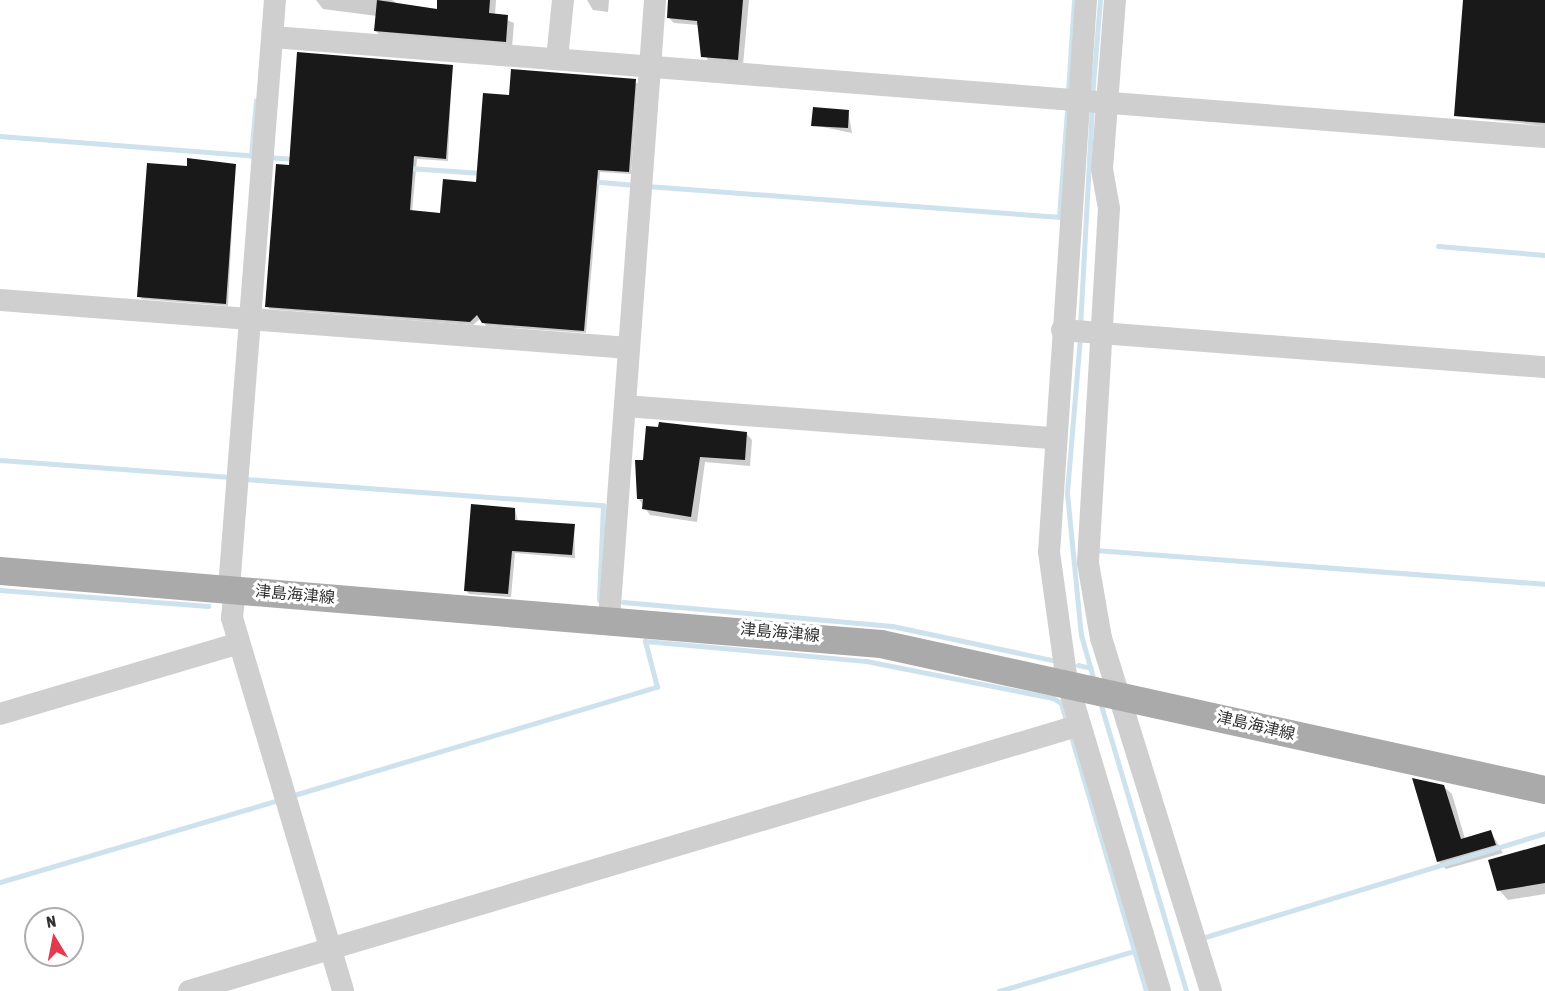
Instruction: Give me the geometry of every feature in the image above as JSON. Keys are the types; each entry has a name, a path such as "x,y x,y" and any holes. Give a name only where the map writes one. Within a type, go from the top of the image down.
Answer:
{"main road":[{"name":"津島海津線","path":"0,571 609,619 881,644 1067,681 1545,790"}],"street":[{"path":"275,0 250,319 232,618 343,991"},
{"path":"557,59 563,0"},
{"path":"609,619 655,0"},
{"path":"1086,0 1093,102 1109,208 1098,333 1088,562 1113,692 1210,991"},
{"path":"1115,0 1093,102 1054,438 1049,552 1067,681 1160,991"},
{"path":"273,36 1545,137"},
{"path":"0,300 629,348"},
{"path":"1066,331 1545,367"},
{"path":"625,406 1054,438"},
{"path":"0,714 239,643"},
{"path":"189,991 1080,725"}],"building":[{"path":"377,0 437,9 437,0 490,0 489,13 508,15 506,42 374,31"},
{"path":"668,0 743,0 738,60 701,57 697,21 667,18"},
{"path":"1463,0 1545,0 1545,123 1454,116"},
{"path":"297,52 453,65 446,159 414,156 410,210 440,213 443,179 476,182 483,93 509,95 511,69 636,79 629,172 598,170 584,331 482,323 477,315 470,322 265,307 276,164 289,165"},
{"path":"813,107 849,110 848,128 811,126"},
{"path":"187,158 236,164 226,304 137,297 147,163 187,166"},
{"path":"659,422 747,432 745,460 700,457 691,517 642,509 643,499 637,499 635,460 643,460 646,426 658,427"},
{"path":"471,504 515,508 515,520 575,524 572,555 512,551 508,594 464,591"},
{"path":"1412,778 1444,785 1461,839 1491,830 1496,845 1437,862"},
{"path":"1545,844 1545,883 1497,891 1488,860"}],"waterway":[{"path":"1068,91 1074,0"},
{"path":"1092,97 1100,0"},
{"path":"251,156 256,100"},
{"path":"1080,327 1092,106"},
{"path":"1059,217 1067,110"},
{"path":"0,136 258,156"},
{"path":"267,157 294,159"},
{"path":"408,168 482,173"},
{"path":"590,181 635,185"},
{"path":"647,186 1061,217"},
{"path":"1438,246 1545,255"},
{"path":"1080,337 1067,493 1081,635 1094,681"},
{"path":"0,460 230,477"},
{"path":"245,479 603,505 599,600"},
{"path":"1095,550 1545,584"},
{"path":"0,590 208,606"},
{"path":"623,602 892,626 1052,660"},
{"path":"294,795 657,687 645,641 866,661 1053,698 1061,703 1066,721"},
{"path":"1078,665 1091,668"},
{"path":"1100,702 1186,991"},
{"path":"1071,736 1146,991"},
{"path":"0,882 278,800"},
{"path":"1202,938 1545,833"},
{"path":"999,991 1134,951"}]}
